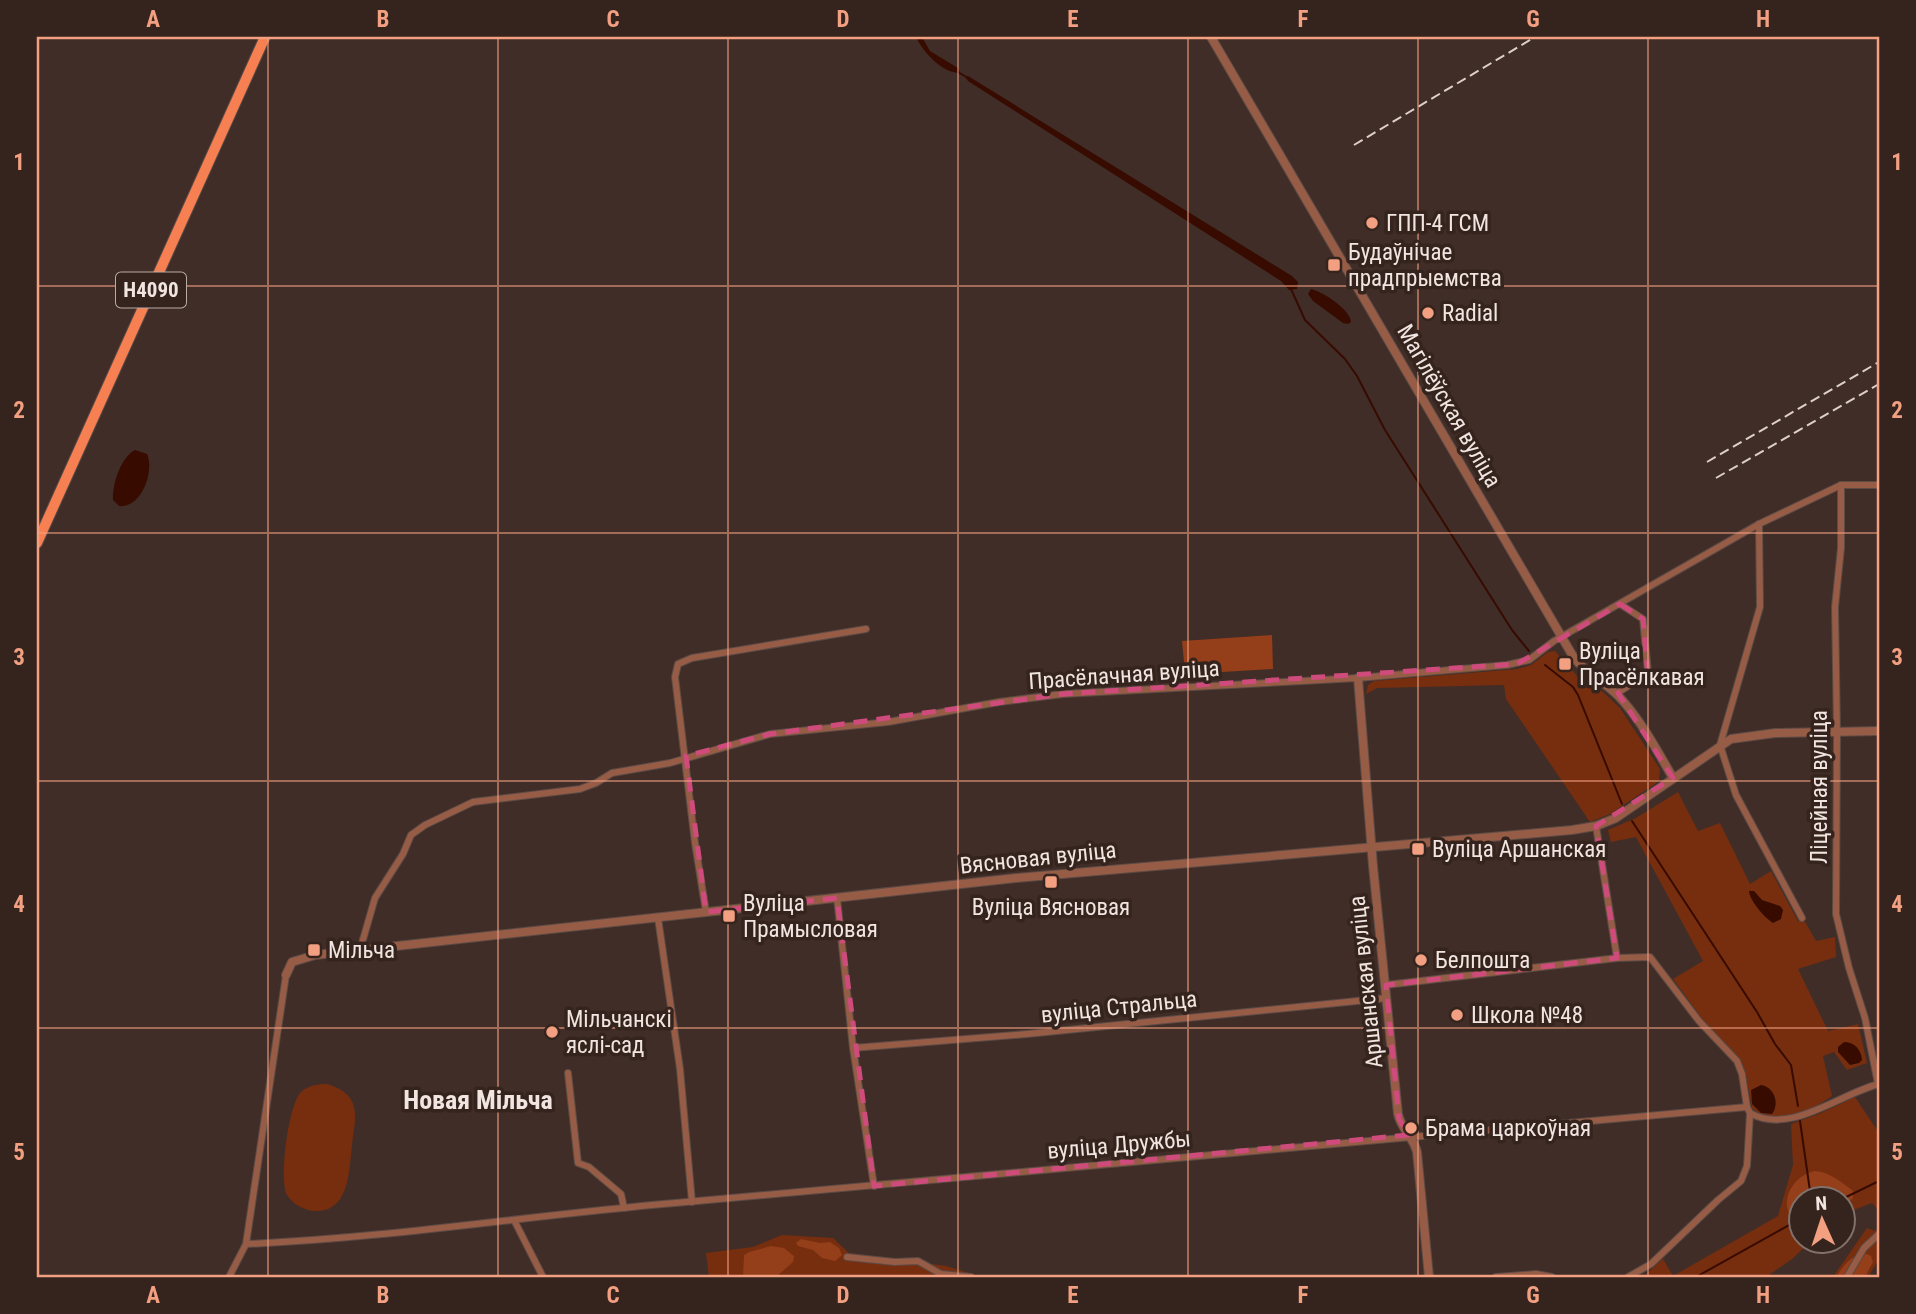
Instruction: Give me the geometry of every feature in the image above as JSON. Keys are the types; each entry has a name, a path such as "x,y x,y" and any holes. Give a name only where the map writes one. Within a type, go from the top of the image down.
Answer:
{"main road":[{"name":"Н4090","path":"37,543 265,37"}],"street":[{"name":"Магілёўская вуліца","path":"1211,37 1562,636 1583,669 1616,694 1646,733 1673,778"},
{"name":"Прасёлачная вуліца","path":"360,950 375,898 403,854 411,835 425,825 473,802 580,789 612,773 670,763 770,734 888,722 1021,699 1063,694 1358,678 1517,664 1759,524 1841,485"},
{"path":"1841,485 1879,485"},
{"name":"Ліцейная вуліца","path":"1841,485 1841,548 1835,607 1836,914 1865,1018 1879,1084"},
{"path":"1759,524 1760,607 1720,745 1737,795 1802,918"},
{"path":"1616,694 1648,673 1643,619 1620,604"},
{"path":"706,912 675,677 678,664 692,658 866,629"},
{"name":"Аршанская вуліца","path":"1358,678 1398,1114 1415,1143 1417,1152 1429,1277"},
{"name":"Вясновая вуліца","path":"286,975 292,962 315,955 1016,878 1573,830 1596,826 1624,813 1731,739 1750,735 1879,731"},
{"path":"1596,826 1617,958"},
{"path":"837,898 853,1048 874,1186"},
{"path":"658,918 680,1069 692,1202"},
{"path":"1386,985 1617,958 1650,957 1699,1021 1737,1061 1749,1110 1748,1158 1741,1181 1651,1264 1628,1277"},
{"path":"229,1277 246,1244 286,975"},
{"name":"вуліца Стральца","path":"853,1048 1027,1034 1387,998"},
{"path":"568,1073 578,1163 589,1167 621,1194 624,1208"},
{"name":"вуліца Дружбы","path":"246,1244 494,1223 624,1208 1408,1135 1749,1110 1760,1118 1795,1117 1879,1084"},
{"path":"514,1220 543,1277"},
{"path":"1847,1277 1864,1248 1879,1234"},
{"path":"847,1258 918,1261 941,1274 971,1277"},
{"path":"1496,1277 1536,1274 1552,1277"}],"highlighted area":[{"path":"1620,604 1643,619 1648,673 1618,693 1673,778 1596,826 1617,958 1386,985 1399,1119 1408,1135 874,1186 837,898 706,912 686,756 770,734 1063,694 1517,664"}],"shaded area":[{"path":"916,37 922,37 930,51 958,68 960,73 934,61"},
{"path":"968,76 1292,276 1298,282 1297,289 1289,290 1281,281 968,81"},
{"path":"1311,289 1329,297 1346,312 1351,322 1343,323 1313,301 1308,294"},
{"path":"135,450 147,454 147,479 134,502 119,506 113,500 116,479 122,465"},
{"path":"1272,635 1273,669 1189,674 1185,672 1182,641"},
{"path":"1555,651 1579,678 1603,692 1620,708 1660,769 1659,780 1655,784 1610,814 1590,822 1506,699 1504,685 1377,688 1366,694 1368,685 1374,681 1517,669 1531,665 1548,652"},
{"path":"1678,792 1698,831 1720,823 1750,884 1771,871 1798,921 1804,920 1816,941 1835,937 1836,957 1798,969 1828,1031 1858,1024 1867,1063 1847,1070 1834,1052 1823,1056 1832,1096 1814,1107 1782,1117 1761,1114 1752,1108 1746,1074 1740,1059 1704,1021 1673,979 1703,961 1636,837 1611,842 1608,830 1636,818"},
{"path":"1749,891 1754,891 1762,900 1780,906 1783,910 1781,919 1773,923 1769,920 1755,904"},
{"path":"1844,1042 1851,1043 1859,1050 1862,1060 1859,1063 1850,1065 1838,1052 1838,1047"},
{"path":"327,1084 348,1095 353,1102 354,1126 348,1177 341,1198 326,1210 314,1211 299,1206 287,1195 284,1174 286,1142 297,1098 308,1087"},
{"path":"1761,1085 1766,1086 1774,1096 1772,1114 1761,1113 1752,1104 1751,1090"},
{"path":"1855,1097 1879,1133 1879,1211 1872,1203 1856,1209 1856,1184 1787,1184 1793,1165 1791,1124"},
{"path":"1808,1173 1826,1173 1844,1184 1794,1184"},
{"path":"1786,1189 1786,1254 1797,1254 1766,1277 1643,1277 1663,1259 1673,1276 1778,1216"},
{"path":"1879,1227 1879,1259 1868,1277 1833,1277 1849,1254 1856,1254 1856,1244 1867,1228 1875,1231"},
{"path":"782,1235 833,1238 849,1253 946,1266 982,1277 709,1277 706,1253 753,1247"},
{"path":"801,1239 830,1242 839,1248 842,1255 835,1261 822,1258 813,1250 798,1246 796,1243"},
{"path":"771,1246 784,1248 794,1256 793,1262 776,1277 743,1277 744,1255"},
{"path":"1867,1254 1873,1262 1865,1277 1836,1277 1852,1258"}],"waterway":[{"path":"958,72 968,78"},
{"path":"1291,289 1305,320 1345,359 1357,376 1385,430 1512,630 1529,651"},
{"path":"1545,665 1573,687 1578,695 1622,804"},
{"path":"1632,821 1791,1065 1798,1106"},
{"path":"1800,1121 1809,1184"},
{"path":"1856,1192 1879,1181"},
{"path":"1696,1277 1786,1227"}],"railway":[{"path":"1354,145 1535,37"},
{"path":"1707,462 1879,362"},
{"path":"1716,478 1879,384"}],"place":[{"name":"ГПП-4 ГСМ","path":"1372,223"},
{"name":"Будаўнічае прадпрыемства","path":"1334,265"},
{"name":"Radial","path":"1428,313"},
{"name":"Вуліца Прасёлкавая","path":"1565,664"},
{"name":"Вуліца Аршанская","path":"1418,849"},
{"name":"Вуліца Вясновая","path":"1051,882"},
{"name":"Вуліца Прамысловая","path":"729,916"},
{"name":"Мільча","path":"314,950"},
{"name":"Белпошта","path":"1421,960"},
{"name":"Школа №48","path":"1457,1015"},
{"name":"Мільчанскі яслі-сад","path":"552,1032"},
{"name":"Брама царкоўная","path":"1411,1128"}],"district":[{"name":"Новая Мільча","path":"478,1100"}]}
